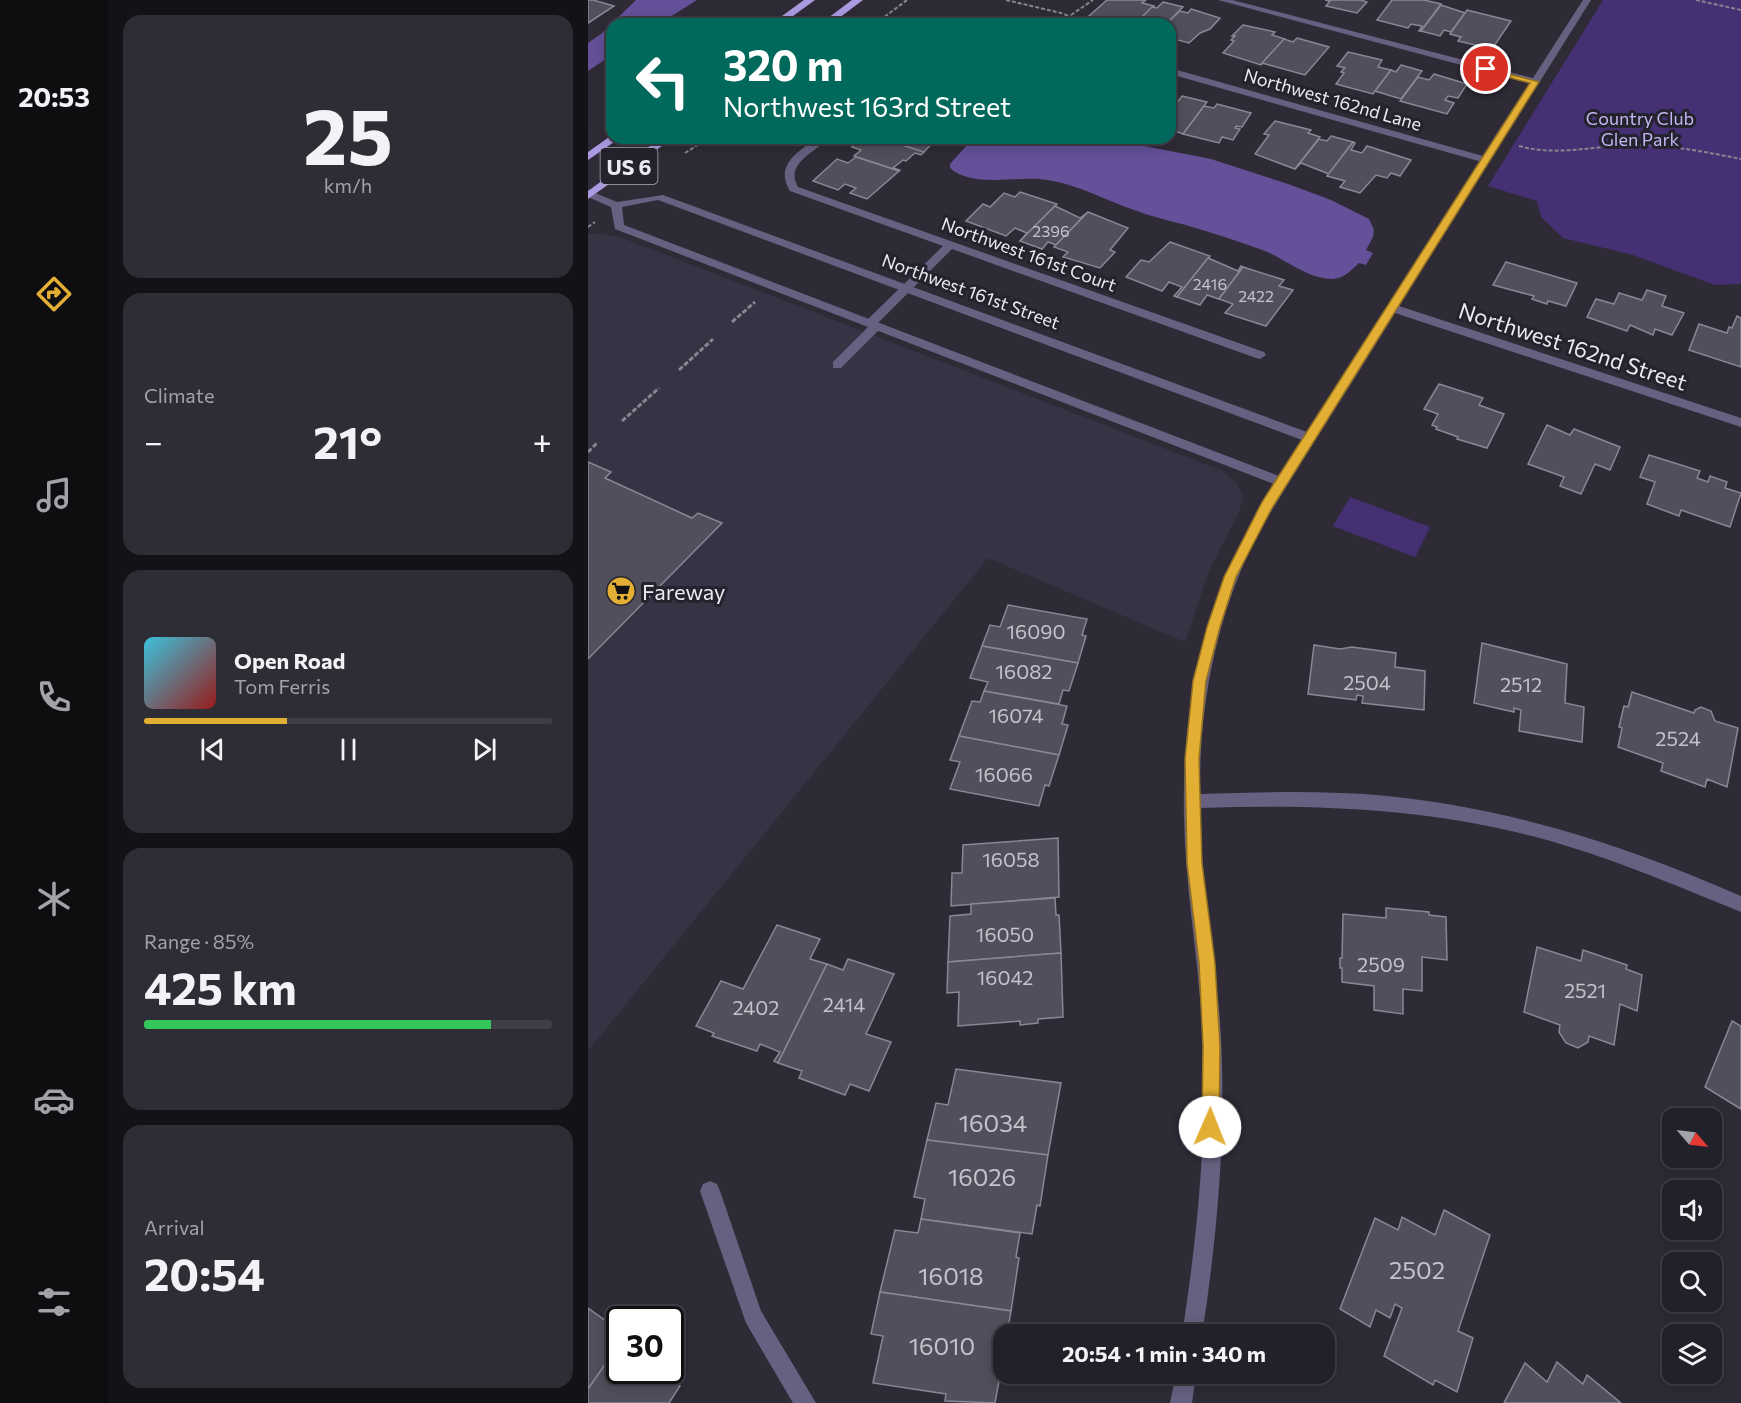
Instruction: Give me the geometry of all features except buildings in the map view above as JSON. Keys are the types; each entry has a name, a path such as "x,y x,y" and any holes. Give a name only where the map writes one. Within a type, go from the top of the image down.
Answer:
{"highway":[{"path":"784,18 810,0"},
{"path":"833,18 858,0"},
{"name":"US 6","path":"588,157 606,144"},
{"name":"US 6","path":"589,195 660,144"}],"street":[{"path":"1222,0 1535,82"},
{"path":"1194,1324 1210,1167 1212,1046 1207,963 1194,863 1191,801 1192,740 1200,681 1213,627 1230,577 1282,482 1587,0"},
{"name":"Northwest 162nd Lane","path":"1176,72 1486,159"},
{"name":"Northwest 161st Court","path":"817,144 792,165 787,174 788,182 794,189 1260,355"},
{"path":"589,195 616,205 619,227 1282,482"},
{"name":"Northwest 161st Street","path":"616,205 659,197 1310,438"},
{"path":"837,365 906,288 950,245"},
{"name":"Northwest 162nd Street","path":"1392,308 1741,423"},
{"path":"1191,801 1291,799 1388,803 1483,818 1583,842 1685,878 1741,904"},
{"path":"710,1191 753,1316 805,1403"},
{"path":"1181,1403 1184,1384"}],"path":[{"path":"883,18 907,0"},
{"path":"1006,0 1078,18"},
{"path":"1071,15 1092,0"},
{"path":"1696,0 1741,10"},
{"path":"1499,139 1525,148 1557,154 1618,145 1646,144 1741,159"},
{"path":"732,322 755,301"},
{"path":"679,370 714,339"},
{"path":"622,421 659,388"},
{"path":"588,452 598,442"}],"shaded area":[{"path":"636,0 697,0 668,18 617,18"},
{"path":"606,29 606,59 588,71 588,43"},
{"path":"967,145 1139,145 1211,159 1331,200 1369,219 1374,230 1366,250 1373,253 1366,265 1359,263 1340,277 1332,279 1315,276 1265,251 1122,206 1064,184 1039,179 980,179 959,174 950,168 950,164"},
{"path":"588,234 620,237 1223,471 1236,482 1243,497 1239,512 1208,573 1185,642 988,558 588,1051"}],"green space":[{"name":"Country Club Glen Park","path":"1603,0 1741,0 1741,284 1715,285 1633,255 1563,238 1541,217 1537,201 1488,186"},
{"path":"1350,497 1430,527 1415,557 1333,526"}],"place":[{"name":"Fareway","path":"621,591"}],"route":[{"path":"1210,1127 1212,1046 1207,963 1194,863 1191,801 1192,740 1200,681 1213,627 1230,577 1251,532 1535,82 1486,69"}]}
